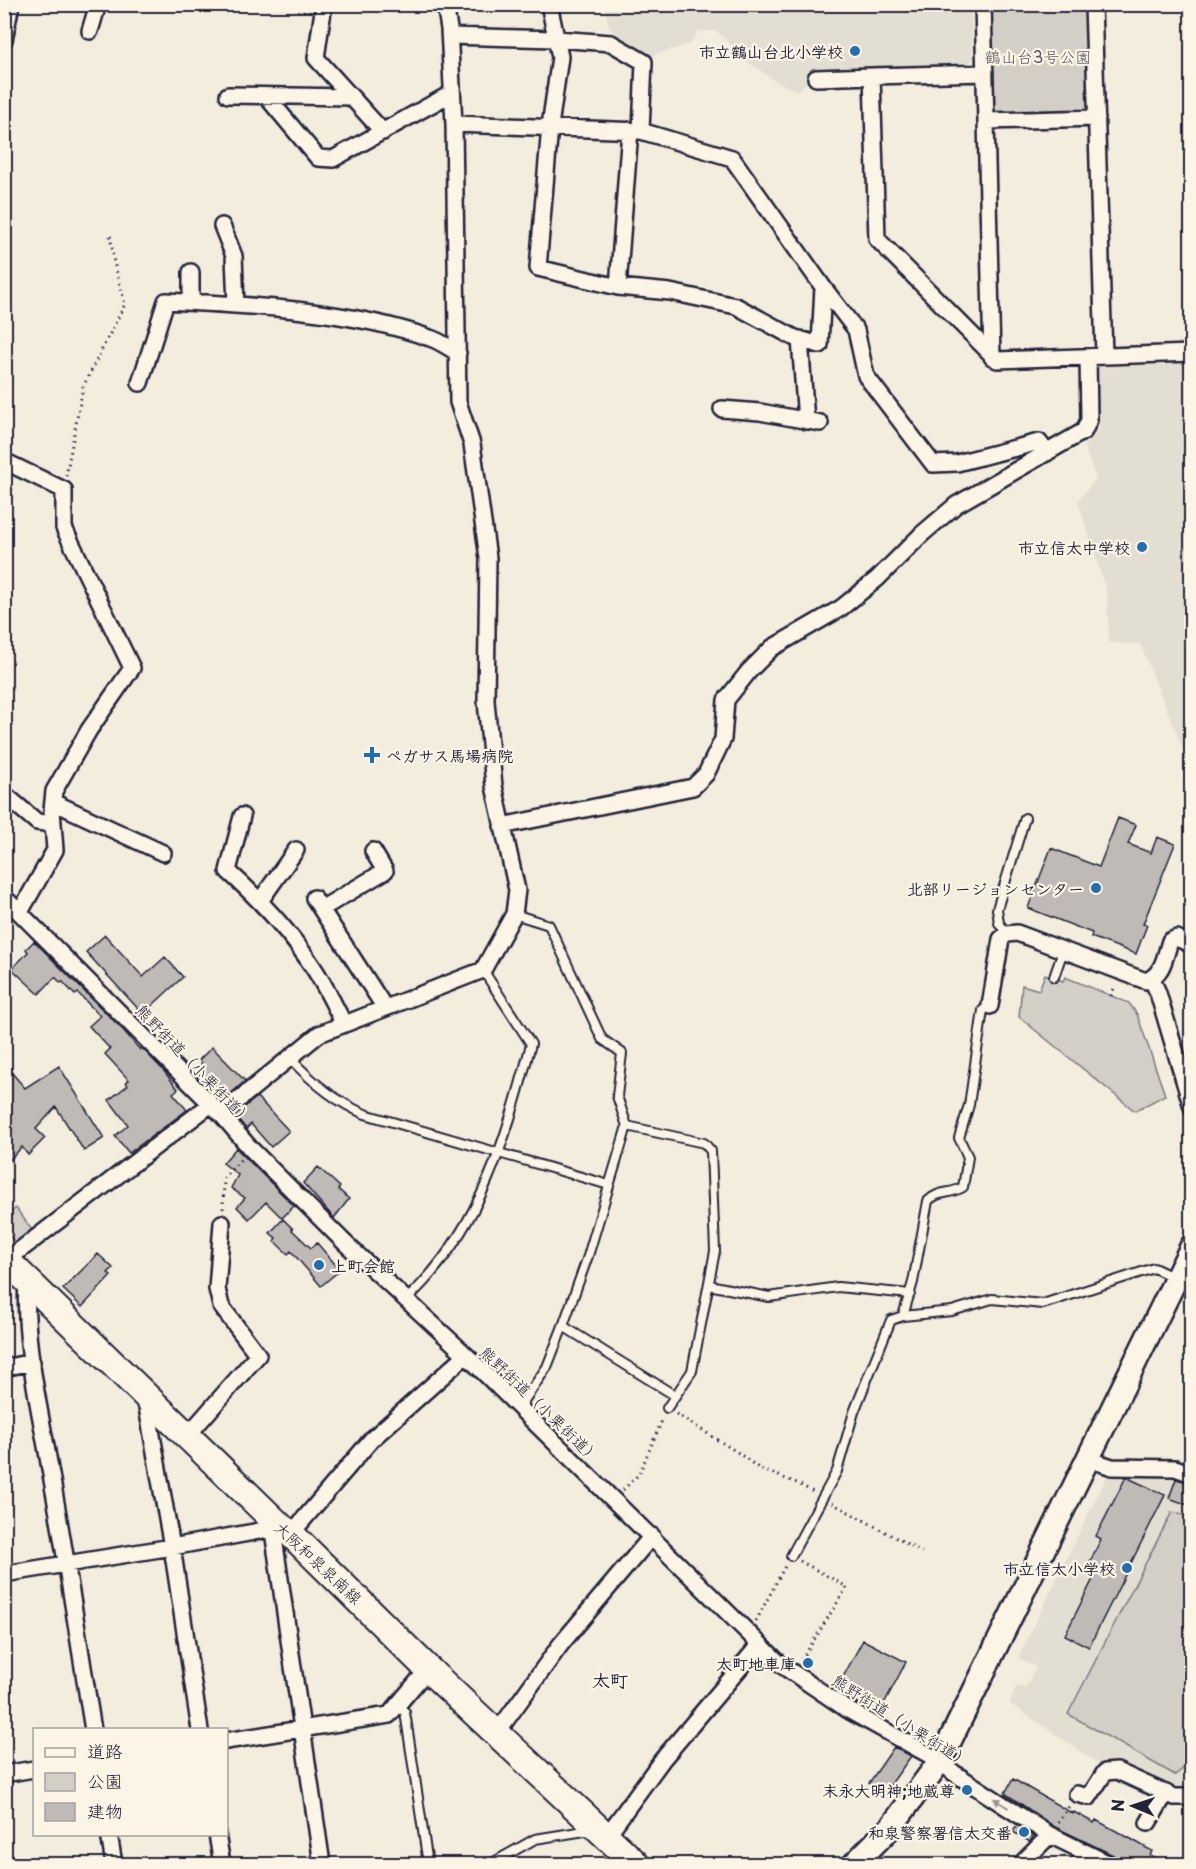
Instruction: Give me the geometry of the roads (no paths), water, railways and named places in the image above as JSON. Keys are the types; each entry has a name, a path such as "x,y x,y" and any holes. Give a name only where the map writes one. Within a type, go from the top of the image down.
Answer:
{"main road":[{"name":"大阪和泉泉南線","path":"6,1259 428,1669 636,1864"}],"street":[{"path":"4,40 10,4"},
{"path":"90,31 98,4"},
{"path":"324,4 316,58 382,132"},
{"path":"6,1259 290,1058 319,1034 483,970 514,914 517,890 494,786 486,701 488,558 472,444 458,402 454,124 450,36 445,4"},
{"path":"549,4 560,57 550,126 538,268 618,287 670,292 736,306 800,339 820,345 823,287"},
{"path":"982,4 992,357"},
{"path":"1093,4 1104,356"},
{"path":"450,36 612,43 644,62 618,287"},
{"path":"816,78 985,73"},
{"path":"872,76 876,239 992,357 997,360 1191,353"},
{"path":"266,96 318,158 333,159 452,93"},
{"path":"228,95 351,97"},
{"path":"986,121 1097,118"},
{"path":"454,124 636,130 732,158 856,330 866,376 933,464 957,463 1039,442 1047,453"},
{"path":"222,226 234,256 236,305"},
{"path":"190,272 191,302"},
{"path":"140,383 166,301 299,311 373,322 431,338 458,353"},
{"path":"722,409 760,412 813,422 800,339"},
{"path":"502,826 693,787 706,774 723,739 726,700 749,671 772,648 850,601 877,579 922,534 956,505 1084,431 1089,420 1088,357"},
{"path":"4,461 64,490 63,528 132,668 90,730 54,791 55,850 20,912"},
{"path":"4,794 37,822 53,825"},
{"path":"53,802 163,853"},
{"path":"242,816 228,871 288,932 315,969 344,1024"},
{"path":"260,901 296,850"},
{"path":"373,851 385,871 317,903 385,1008"},
{"name":"熊野街道（小栗街道）","path":"4,897 216,1109 250,1148 346,1244 466,1356 780,1664 848,1710 940,1761 954,1773 1050,1835 1109,1864"},
{"path":"990,1006 1000,939 1007,934 1017,933 1140,980 1152,979 1160,970 1170,941 1176,938 1191,945"},
{"path":"1152,979 1191,1107"},
{"path":"188,1435 258,1355 221,1306 217,1290 222,1223"},
{"path":"854,1864 891,1827 940,1761 1177,1280 1191,1246"},
{"path":"27,1280 26,1300 32,1362 93,1728"},
{"path":"322,1864 274,1538 286,1530 372,1439 466,1356"},
{"path":"4,1368 32,1362"},
{"path":"144,1393 172,1547 200,1728"},
{"path":"1088,1459 1112,1467 1175,1468 1191,1474"},
{"path":"4,1574 286,1530"},
{"path":"496,1734 561,1644 652,1536"},
{"path":"602,1833 663,1760 754,1638"},
{"path":"228,1741 389,1715 428,1669"},
{"path":"4,1774 33,1769"},
{"path":"1077,1794 1089,1797 1105,1772 1117,1771 1174,1797 1191,1795"},
{"path":"1148,1824 1166,1793"},
{"path":"1021,1864 1050,1835"},
{"path":"109,1836 114,1864"},
{"path":"217,1836 222,1864"}],"lane":[{"path":"1007,934 999,923 997,909 1025,818"},
{"path":"514,914 549,925 602,1039 622,1053 617,1096 627,1126 588,1256 563,1326 547,1367 519,1408"},
{"path":"1054,977 1063,951"},
{"path":"406,1300 428,1279 457,1241 479,1201 516,1100 531,1044 483,970"},
{"path":"903,1316 910,1294 928,1201 935,1194 956,1191 963,1187 968,1157 959,1138 969,1105 983,1010 990,1006"},
{"path":"290,1058 303,1073 346,1106 365,1114 609,1185"},
{"path":"627,1126 704,1143 711,1150 715,1251 692,1371 667,1408"},
{"path":"791,1556 837,1471 854,1412 891,1320 903,1316 952,1311 992,1299 1043,1304 1154,1268 1177,1280"},
{"path":"709,1285 769,1296 838,1287 910,1294"},
{"path":"563,1326 674,1395"},
{"path":"397,1706 405,1712 428,1864"},
{"path":"493,1864 535,1839 602,1833"}],"place":[{"name":"市立鶴山台北小学校","path":"855,51"},
{"name":"市立信太中学校","path":"1142,547"},
{"name":"ペガサス馬場病院","path":"372,755"},
{"name":"北部リージョンセンター","path":"1096,888"},
{"name":"上町会館","path":"319,1265"},
{"name":"市立信太小学校","path":"1127,1568"},
{"name":"太町地車庫","path":"808,1663"},
{"name":"末永大明神;地蔵尊","path":"967,1790"},
{"name":"和泉警察署信太交番","path":"1024,1832"}],"district":[{"name":"太町","path":"610,1679"}],"park label":[{"name":"鶴山台3号公園","path":"1038,56"}]}
